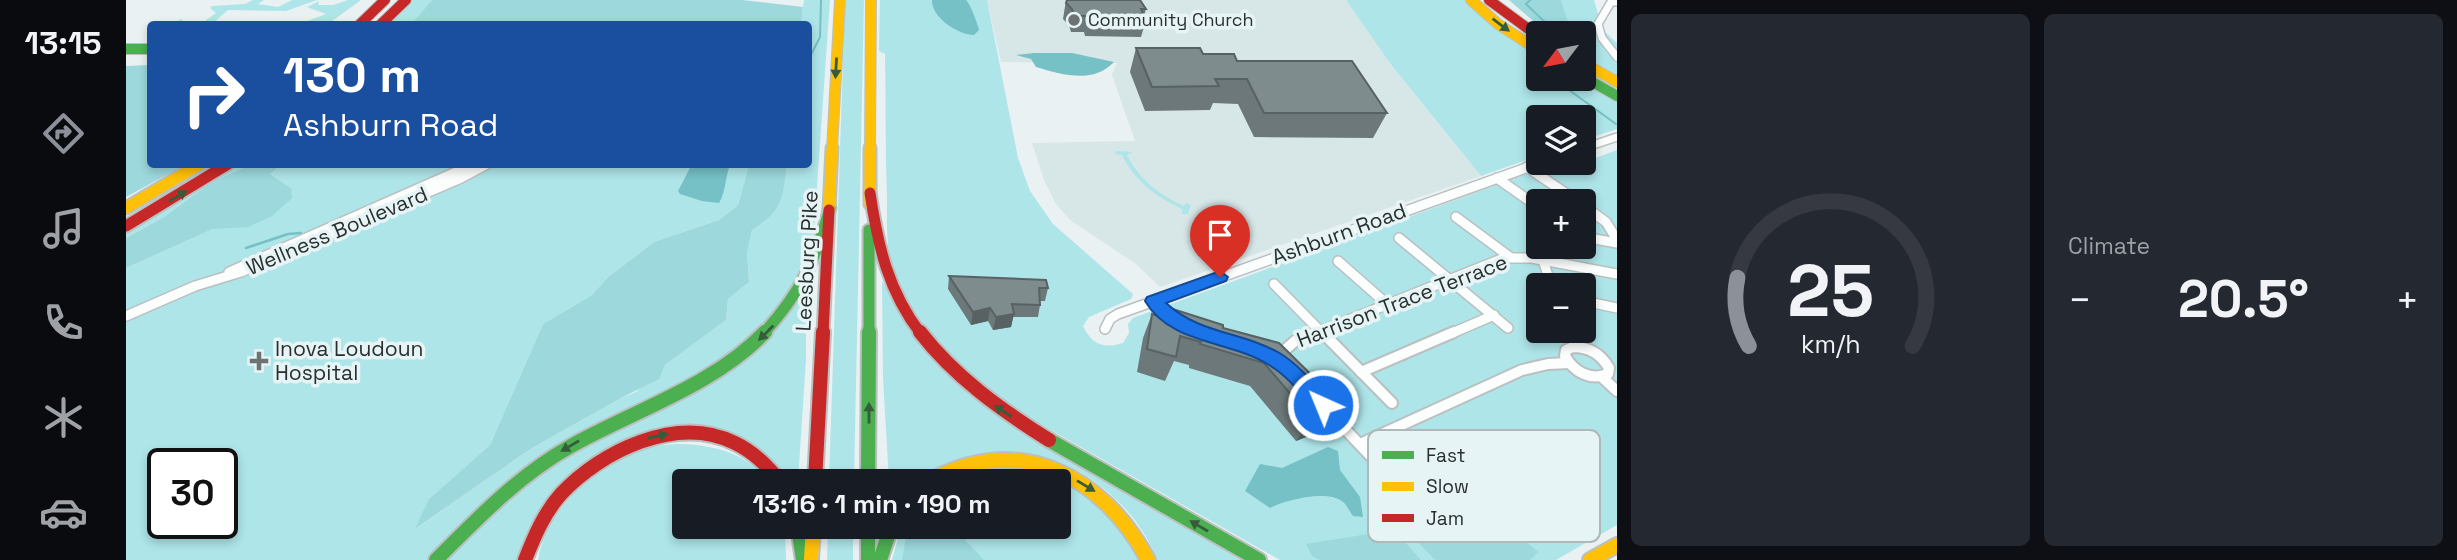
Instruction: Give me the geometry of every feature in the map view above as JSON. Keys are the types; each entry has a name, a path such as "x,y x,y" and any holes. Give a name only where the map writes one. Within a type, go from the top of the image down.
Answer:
{"main road":[{"path":"363,21 385,0"},
{"path":"384,21 406,0"},
{"name":"Leesburg Pike","path":"816,469 840,0"},
{"path":"868,469 871,0"},
{"path":"1471,0 1498,24 1526,42"},
{"path":"1489,0 1526,27"},
{"path":"126,49 147,49"},
{"path":"126,57 147,57"},
{"path":"1596,70 1617,82"},
{"path":"1596,84 1617,96"},
{"path":"126,208 193,168"},
{"path":"126,226 221,168"},
{"path":"870,193 882,260 888,278 915,324 953,370 985,399 1033,431 1258,560"},
{"path":"436,560 495,500 551,457 586,437 698,384 731,363 763,336 786,309 809,274 830,208"},
{"path":"525,560 534,535 562,492 598,460 642,440 664,434 711,435 752,451 771,469"},
{"path":"951,469 989,459 1039,465 1048,469"},
{"path":"1071,479 1091,488 1113,506 1136,536 1148,560"},
{"path":"800,539 803,560"},
{"path":"811,560 812,539"},
{"path":"868,539 868,560"},
{"path":"880,560 887,539"},
{"path":"1590,560 1617,545"}],"street":[{"path":"1617,2 1611,2 1598,24 1600,33 1617,57"},
{"path":"1606,8 1617,10"},
{"path":"1596,144 1617,137"},
{"name":"Ashburn Road","path":"1105,329 1110,319 1118,314 1526,167"},
{"name":"Wellness Boulevard","path":"223,276 238,266 465,168"},
{"name":"Wellness Boulevard","path":"126,316 223,276 265,262 479,168"},
{"path":"1539,175 1559,189"},
{"path":"1497,178 1526,199"},
{"path":"1596,214 1606,222 1617,242"},
{"path":"1456,217 1510,257"},
{"path":"1399,238 1508,328"},
{"path":"1596,239 1617,242"},
{"name":"Harrison Trace Terrace","path":"1263,353 1278,362 1295,341 1510,257 1543,260 1617,274"},
{"path":"1543,260 1547,273"},
{"path":"1338,261 1388,305"},
{"path":"1274,284 1392,403"},
{"path":"1153,301 1162,310"},
{"path":"1596,304 1617,308"},
{"path":"1361,372 1494,315"},
{"path":"1577,343 1579,347"},
{"path":"1605,376 1609,368 1606,361 1592,351 1579,347 1566,350 1565,356 1569,363 1587,376 1605,376 1617,382"},
{"path":"1391,430 1522,370 1548,364 1569,363"},
{"path":"1605,376 1617,391"},
{"path":"1314,397 1368,453"},
{"path":"1360,444 1368,440"}],"shaded area":[{"path":"264,0 258,4 278,7 292,0 317,0 286,11 228,10 215,21 205,21 216,13 210,8 212,6"},
{"path":"348,0 361,0 332,21 307,21 326,14 307,7 319,1 318,5 333,5"},
{"path":"410,0 432,0 414,21 388,21"},
{"path":"432,0 742,0 803,7 801,21 414,21"},
{"path":"804,0 830,0 810,256 793,291 735,355 631,410 459,524 426,560 126,560 126,268 213,229 291,188 270,174 277,168 748,168 738,205 719,220 654,242 607,278 592,295 543,324 490,445 429,499 417,528 532,448 636,392 665,365 726,320 728,299 749,282 747,251 752,230 776,210 782,195 787,168 812,168 812,21 801,21"},
{"path":"845,0 864,0 854,469 829,469"},
{"path":"880,0 987,0 1018,158 1030,191 1053,224 1133,294 1131,299 1089,317 1083,326 1090,338 1099,344 1110,346 1123,343 1129,333 1128,324 1133,318 1526,174 1596,175 1596,158 1617,150 1617,525 1600,535 1600,430 1368,430 1368,542 1587,542 1556,560 1280,560 1026,416 983,385 943,348 910,306 890,257 885,54 879,51"},
{"path":"932,0 966,0 979,30 974,35 953,28 936,13"},
{"path":"987,0 1346,0 1389,62 1481,176 1160,287 1136,264 1070,220 1056,204 1044,180 1032,143 1135,141 1112,75 1117,63 1001,62"},
{"path":"1346,0 1467,0 1495,25 1526,47 1526,91 1596,89 1617,101 1617,129 1596,136 1596,105 1526,105 1526,160 1481,176 1389,62"},
{"path":"1509,0 1561,0 1568,21 1533,21"},
{"path":"1561,0 1594,0 1603,30 1617,43 1617,75 1596,63 1596,21 1567,21"},
{"path":"1072,53 1114,62 1097,73 1077,76 1036,67 1031,59 1016,55"},
{"path":"147,65 147,168 179,168 126,197 126,66"},
{"path":"1116,151 1133,152 1127,155 1144,179 1158,191 1184,206 1186,203 1191,205 1188,214 1182,214 1182,209 1147,187 1133,173 1122,155 1115,154"},
{"path":"229,168 246,168 213,181 164,217 126,238 126,230"},
{"path":"244,168 277,168 270,174 291,188 292,198 272,216 248,227 213,229 126,268 126,238 164,217 213,181"},
{"path":"690,168 729,168 719,203 702,201 678,191"},
{"path":"748,168 787,168 780,203 770,216 752,230 747,252 749,282 728,299 726,320 665,365 659,379 532,448 415,529 429,499 490,445 543,324 592,295 607,278 654,242 719,220 738,205"},
{"path":"882,281 908,325 937,363 974,399 1041,444 1241,560 1157,560 1135,520 1119,502 1079,472 1057,461 1035,455 1003,454 948,469 888,469 883,378"},
{"path":"806,287 806,359 799,469 774,469 746,442 639,435 612,445 561,482 542,505 526,537 520,560 445,560 473,530 542,472 609,432 645,417 717,376"},
{"path":"676,444 714,448 739,457 756,469 672,469 672,539 785,539 786,560 538,560 552,523 578,489 612,463 649,447"},
{"path":"1328,447 1338,451 1340,470 1360,497 1363,517 1353,516 1344,503 1327,496 1306,497 1270,508 1245,491 1260,464 1282,468"},
{"path":"1015,468 1021,469 983,469"},
{"path":"1071,485 1104,512 1138,560 892,560 898,539 1071,539"},
{"path":"1368,534 1368,542 1405,542 1421,560 1320,560 1312,556 1306,544"},
{"path":"828,539 853,539 853,560 827,560"},
{"path":"906,539 966,539 984,560 902,560"},
{"path":"1418,542 1527,542 1538,552 1530,560 1435,560"}],"building":[{"path":"1067,0 1140,0 1146,9 1141,9 1146,20 1089,20 1088,16 1075,16 1066,3"},
{"path":"1136,48 1200,48 1203,54 1234,54 1237,61 1352,61 1387,113 1264,113 1247,79 1215,79 1219,86 1152,87"},
{"path":"949,276 1046,280 1048,288 1039,288 1040,305 1012,304 1014,314 996,317 990,308 973,312"},
{"path":"1160,305 1223,325 1223,328 1279,343 1343,406 1312,419 1264,363 1200,344 1201,342 1180,336 1176,357 1147,349 1152,314 1157,316"}],"waterway":[{"path":"812,53 820,37 821,0"},
{"path":"1530,0 1526,4 1544,21"},
{"path":"1570,91 1616,124"},
{"path":"246,248 288,234 301,233"}],"traffic: fast":[{"path":"126,49 147,49"},
{"path":"1596,84 1617,96"},
{"path":"436,560 499,499 550,458 703,378 762,335 787,307 808,273 830,208"},
{"path":"868,469 869,230"},
{"path":"1049,440 1259,560"},
{"path":"800,539 803,560"},
{"path":"868,539 868,560"},
{"path":"880,560 887,539"}],"traffic: slow":[{"path":"829,210 840,0"},
{"path":"870,204 871,0"},
{"path":"1471,0 1498,24 1526,42"},
{"path":"1596,70 1617,82"},
{"path":"126,208 193,168"},
{"path":"954,469 979,461 999,459 1052,469"},
{"path":"1071,477 1112,507 1128,526 1148,560"},
{"path":"811,559 812,539"},
{"path":"1590,560 1617,545"}],"traffic: jam":[{"path":"363,21 385,0"},
{"path":"384,21 406,0"},
{"path":"1489,0 1526,27"},
{"path":"126,226 221,168"},
{"path":"870,193 884,267 896,295 912,321 951,368 974,388 1049,440"},
{"path":"816,469 829,210"},
{"path":"525,560 549,509 561,494 580,476 628,447 681,433 708,435 734,442 758,457 770,469"}],"place":[{"name":"Community Church","path":"1074,20"},
{"name":"Inova Loudoun Hospital","path":"259,361"}],"route":[{"path":"1220,277 1153,301 1176,322 1275,359 1323,405"}]}
